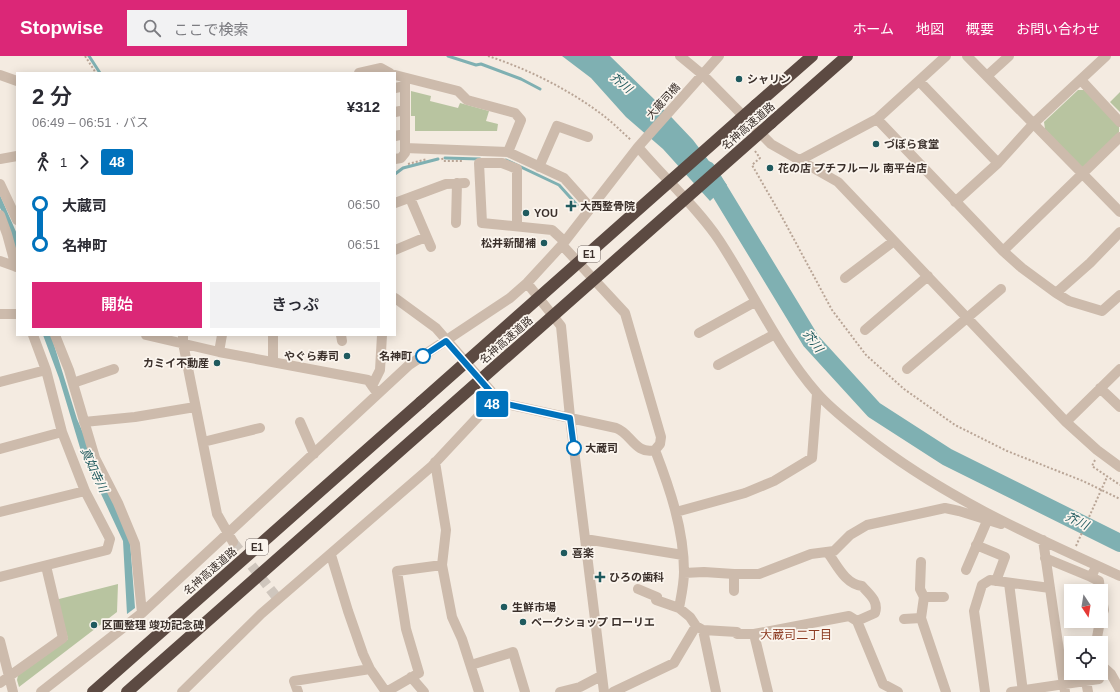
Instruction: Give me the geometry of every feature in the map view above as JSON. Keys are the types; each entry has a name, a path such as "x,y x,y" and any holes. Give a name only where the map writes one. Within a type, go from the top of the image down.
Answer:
{"highway":[{"name":"名神高速道路","path":"92,692 812,56"},
{"name":"名神高速道路","path":"127,692 848,56"}],"street":[{"path":"680,56 702,75 771,144 838,182 967,316 1066,422 1098,451 1120,467"},
{"name":"大蔵司橋","path":"41,692 142,613 230,537 314,454 375,390 409,365 510,298 527,283 563,243 640,145 719,56"},
{"path":"800,160 877,119 946,56"},
{"path":"967,56 1120,212"},
{"path":"987,76 1009,56"},
{"path":"954,202 998,163 1034,124 1106,56"},
{"path":"363,72 381,68 388,72"},
{"path":"0,75 16,81"},
{"path":"1081,80 1120,122"},
{"path":"919,81 998,163"},
{"path":"399,162 405,153 405,148 400,135 400,82 458,91 467,100 515,113 521,120 511,154"},
{"path":"877,119 954,202 1003,251 1022,268 1056,293 1069,301 1102,311 1120,295"},
{"path":"539,167 557,126 588,137"},
{"path":"1003,251 1120,137"},
{"path":"640,145 660,173 700,215 718,239 775,334 818,394 849,423 885,452 936,485 1015,527 1120,576"},
{"path":"405,148 511,154 564,178 590,207"},
{"path":"0,159 16,156"},
{"path":"517,226 517,169 502,163 479,163 482,223 552,230 625,313 661,436 660,444 655,450"},
{"path":"396,203 446,184 461,183 456,223"},
{"path":"0,184 16,218"},
{"path":"410,198 431,247"},
{"path":"0,215 16,267"},
{"path":"1056,293 1090,263 1120,232"},
{"path":"396,250 426,237"},
{"path":"845,278 894,241"},
{"path":"0,261 16,267"},
{"path":"865,330 928,276"},
{"path":"527,283 561,326 570,418 604,692"},
{"path":"907,369 1000,289"},
{"path":"182,692 261,614 331,555 435,462 490,404 492,397 490,391 436,328 396,299"},
{"path":"699,333 755,302"},
{"path":"0,314 16,314"},
{"path":"718,365 775,334"},
{"path":"0,577 107,550 110,539 85,492 62,432 46,370 33,336"},
{"path":"55,336 73,383 96,458 118,503 135,544 142,613"},
{"path":"155,336 183,339 219,352 368,380 375,390"},
{"path":"219,352 222,336"},
{"path":"272,361 273,336"},
{"path":"375,390 380,370 382,336"},
{"path":"183,339 195,408 217,514 230,537"},
{"path":"1066,422 1120,368"},
{"path":"73,383 114,369"},
{"path":"0,382 46,370"},
{"path":"1100,388 1120,407"},
{"path":"676,512 744,493 774,481 812,458 818,394"},
{"path":"490,404 506,404 619,429 641,450 655,450"},
{"path":"84,422 135,417 195,408"},
{"path":"300,422 314,454"},
{"path":"203,442 260,428"},
{"path":"0,449 62,432"},
{"path":"655,450 668,483 676,512 683,555 684,573 680,608"},
{"path":"435,462 446,530 442,564 452,617 462,639 479,692"},
{"path":"0,512 85,492"},
{"path":"684,573 704,572 759,574 811,554 834,551 850,534 866,525 944,508 960,511 987,521 1015,527"},
{"path":"966,570 987,521"},
{"path":"585,539 683,555"},
{"path":"1043,540 1064,688"},
{"path":"976,546 1005,557 996,580"},
{"path":"828,552 848,580 854,585 862,586 874,600 876,608 875,613 857,621"},
{"path":"331,555 348,610 370,669 386,692 419,673 406,629 397,571 442,564"},
{"path":"1045,558 1092,576 1099,581 1099,584"},
{"path":"920,562 920,589 924,598 921,618 946,692"},
{"path":"1092,576 1096,565"},
{"path":"4,679 63,638 46,566"},
{"path":"734,574 734,591"},
{"path":"985,692 974,611 982,585 990,580 996,580 1050,588"},
{"path":"1009,582 1023,691"},
{"path":"638,589 657,597 656,600 680,608 699,628 716,692"},
{"path":"924,598 944,597"},
{"path":"699,628 754,634 849,616 857,621 883,684 898,692"},
{"path":"904,619 921,618"},
{"path":"613,692 674,663 699,628"},
{"path":"754,634 768,692"},
{"path":"0,641 4,679 13,692"},
{"path":"471,665 513,652 525,692"},
{"path":"298,692 294,681 370,669"},
{"path":"1108,671 1120,690"},
{"path":"560,692 580,687 602,676"},
{"path":"411,677 424,692"},
{"path":"1011,692 1064,688 1093,680"},
{"path":"1086,681 1088,692"}],"path":[{"path":"85,56 95,72"},
{"path":"488,56 506,61 567,91 604,116 640,145"},
{"path":"441,156 443,161 477,161 479,163"},
{"path":"399,162 428,159"},
{"path":"1098,451 1092,466 1120,485"},
{"path":"1072,554 1107,477"}],"green space":[{"path":"1078,90 1084,90 1119,126 1119,132 1084,167 1081,168 1045,129 1044,122"},
{"path":"411,91 431,96 430,101 458,108 460,103 489,111 486,121 498,124 497,131 415,131 415,116 411,116"},
{"path":"1120,92 1120,112 1110,102"},
{"path":"118,584 117,612 19,687 17,680 18,675 68,639 58,601 59,599"}],"water":[{"path":"562,56 610,56 693,140 727,185 710,201 663,149 626,117 591,78"},
{"path":"0,195 16,232 16,254 7,222 0,208"},
{"name":"真如寺川","path":"43,336 51,336 77,419 130,541 135,608 127,614 123,541 81,451 59,378"}],"waterway":[{"path":"89,56 99,72"},
{"path":"448,56 476,65 481,64 521,79 540,89"},
{"path":"445,158 480,159"},
{"path":"396,173 403,168 438,159"},
{"path":"506,160 559,185 577,205"},
{"name":"芥川","path":"707,170 811,341 874,410 947,457 1120,543"}],"tunnel":[{"path":"233,542 278,599"}],"bus line":[{"name":"48","path":"423,356 446,341 490,391 492,397 490,404 506,404 570,418 574,448"}],"place":[{"name":"シャリン","path":"739,79"},
{"name":"づぼら食堂","path":"876,144"},
{"name":"花の店 プチフルール 南平台店","path":"770,168"},
{"name":"大西整骨院","path":"571,206"},
{"name":"YOU","path":"526,213"},
{"name":"松井新聞補","path":"544,243"},
{"name":"やぐら寿司","path":"347,356"},
{"name":"名神町","path":"423,356"},
{"name":"カミイ不動産","path":"217,363"},
{"name":"大蔵司","path":"574,448"},
{"name":"喜楽","path":"564,553"},
{"name":"ひろの歯科","path":"600,577"},
{"name":"生鮮市場","path":"504,607"},
{"name":"ベークショップ ローリエ","path":"523,622"},
{"name":"区画整理 竣功記念碑","path":"94,625"}],"district":[{"name":"大蔵司二丁目","path":"796,635"}]}
